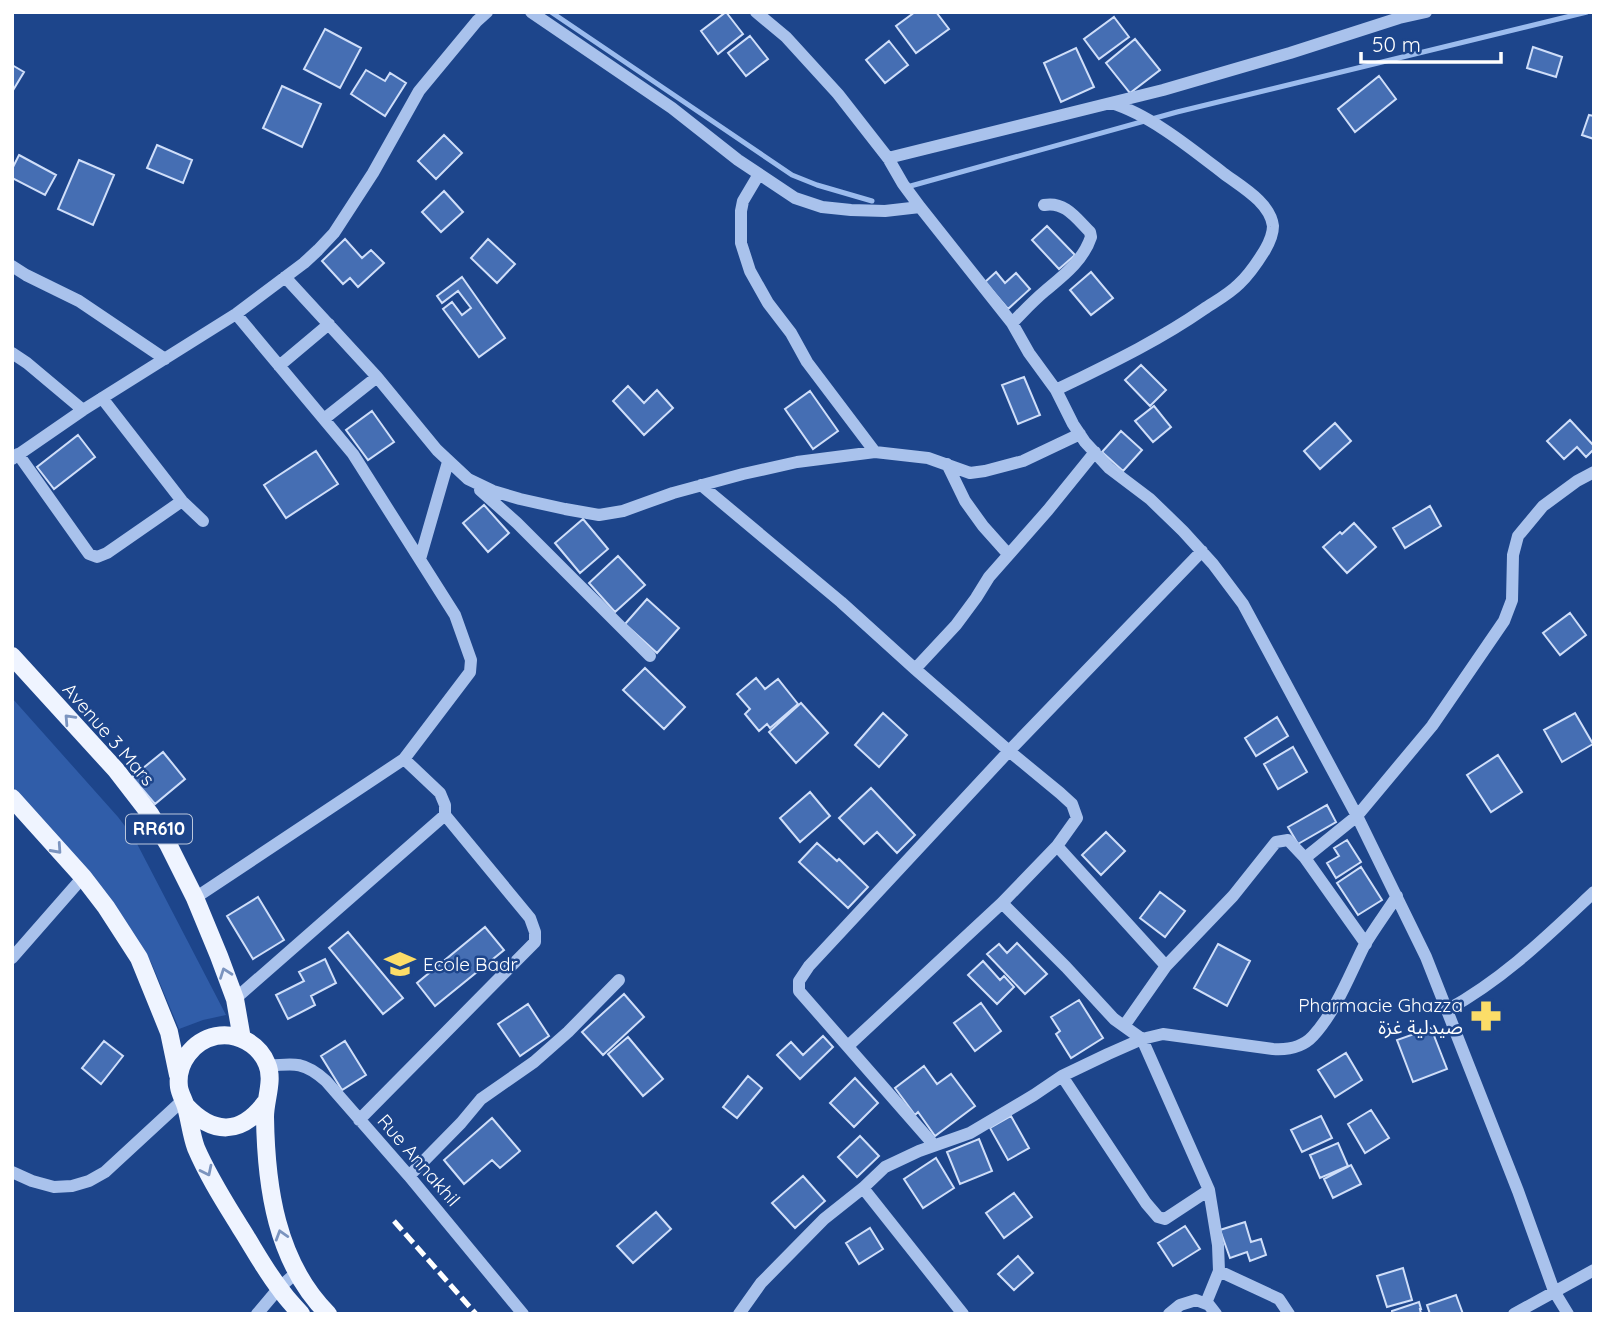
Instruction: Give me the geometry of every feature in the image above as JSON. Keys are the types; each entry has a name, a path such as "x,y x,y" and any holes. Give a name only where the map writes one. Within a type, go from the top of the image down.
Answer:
{"main road":[{"name":"Avenue 3 Mars","path":"12,656 116,770 168,844 195,898 235,999 242,1039"},
{"path":"12,798 83,877 139,958 169,1032 179,1079"},
{"path":"300,1314 279,1288 215,1188 190,1131 179,1089 181,1066 195,1046 205,1039 230,1036 242,1039 258,1050 268,1066 271,1077 265,1103 266,1143 278,1227 297,1272 328,1314"},
{"path":"184,1103 204,1122 227,1127 242,1124 256,1115 265,1103"}],"street":[{"path":"182,501 107,553 97,557 89,554 15,457 83,410 236,314 311,257 334,233 373,173 419,91 477,21 488,12"},
{"path":"531,12 672,108 738,160 795,198 851,211 920,207"},
{"path":"756,12 786,37 838,94 888,158 920,207 1012,323 1029,353 1056,390 1080,435 1109,468 1150,499 1202,551 1243,604 1357,816 1426,957 1554,1291 1568,1314"},
{"path":"888,158 1111,103 1426,12"},
{"path":"1056,390 1134,352 1185,322 1237,286 1254,269 1272,237 1270,217 1252,196 1172,136 1122,106 1111,103"},
{"path":"759,174 743,201 741,211 741,243 750,271 807,362 875,452"},
{"path":"1012,323 1041,294 1065,276 1083,253 1091,237 1090,232 1067,209 1059,204 1044,205"},
{"path":"12,265 26,275 79,301 165,359"},
{"path":"285,277 377,377 449,462 517,523 650,656"},
{"path":"195,898 404,759 470,672 471,660 455,615 354,454 236,314"},
{"path":"279,366 329,324"},
{"path":"12,353 83,410"},
{"path":"324,419 377,377"},
{"path":"102,398 182,501 203,521"},
{"path":"468,479 493,491 520,499 599,515 623,511 673,493 743,474 875,452 928,458 970,474 1023,461 1080,435"},
{"path":"915,669 957,625 989,577 1095,452"},
{"path":"420,559 449,462"},
{"path":"947,464 965,501 982,526 1008,554"},
{"path":"1305,858 1357,816 1432,726 1504,621 1512,600 1513,555 1518,536 1543,506 1594,472"},
{"path":"701,485 841,602 1072,804 1077,818 1057,846 1002,903 848,1046"},
{"path":"934,1145 799,991 799,981 809,965 1009,751 1202,551"},
{"path":"235,999 445,815 446,804 440,793 404,759"},
{"path":"359,1120 535,942 530,918 445,815"},
{"path":"1124,1026 1166,965 1233,896 1276,842 1288,841 1305,858 1366,944"},
{"path":"1057,846 1166,965"},
{"path":"12,958 83,877"},
{"path":"1447,1010 1478,992 1529,954 1594,891"},
{"path":"739,1314 761,1283 824,1219 885,1167 934,1145 970,1133 1062,1076 1142,1039 1163,1034 1286,1050 1312,1037 1339,997 1366,944 1397,896"},
{"path":"1002,903 1105,1010 1142,1039 1209,1190 1218,1245 1219,1271 1206,1303"},
{"path":"409,1176 481,1099 534,1062 619,980"},
{"name":"Rue Annakhil","path":"268,1066 294,1063 315,1071 409,1176 523,1314"},
{"path":"1062,1076 1158,1217 1165,1219 1209,1190"},
{"path":"12,1172 54,1187 89,1181 105,1172 184,1103"},
{"path":"863,1188 963,1314"},
{"path":"1514,1314 1594,1270"},
{"path":"1219,1271 1279,1299 1289,1314"},
{"path":"257,1314 297,1272"},
{"path":"1169,1314 1188,1301 1196,1300 1206,1303 1216,1314"}],"shaded area":[{"path":"12,698 134,838 226,1015 179,1029 151,962 108,898 12,786"}],"building":[{"path":"726,12 743,34 718,54 701,31"},
{"path":"915,12 936,12 949,29 916,53 896,26"},
{"path":"1114,17 1129,37 1099,59 1084,39"},
{"path":"325,29 361,48 340,88 304,69"},
{"path":"750,36 768,59 746,76 728,53"},
{"path":"1135,39 1160,70 1130,93 1106,63"},
{"path":"889,41 908,65 885,83 866,60"},
{"path":"1533,47 1562,57 1556,77 1527,68"},
{"path":"1076,48 1094,87 1061,102 1044,63"},
{"path":"12,65 24,72 12,92"},
{"path":"366,70 385,81 390,73 406,83 385,116 351,94"},
{"path":"1379,76 1396,99 1355,132 1338,109"},
{"path":"282,86 321,104 302,147 263,128"},
{"path":"1589,115 1594,116 1594,139 1582,135"},
{"path":"444,135 462,153 436,179 418,161"},
{"path":"157,145 192,160 183,183 147,168"},
{"path":"19,155 56,175 45,195 12,178 12,169"},
{"path":"79,160 114,175 93,225 58,209"},
{"path":"444,191 463,212 441,232 422,212"},
{"path":"1047,226 1075,255 1059,269 1032,240"},
{"path":"345,239 362,258 371,250 384,263 358,287 350,278 343,284 322,261"},
{"path":"488,239 515,264 497,283 471,258"},
{"path":"996,272 1005,283 1016,273 1030,289 1008,309 985,282"},
{"path":"1091,272 1113,298 1091,315 1070,290"},
{"path":"462,277 505,338 479,357 443,309 452,302 462,315 471,308 458,291 442,303 437,296"},
{"path":"1141,365 1166,390 1150,406 1125,380"},
{"path":"1024,377 1040,415 1018,424 1002,385"},
{"path":"628,386 644,403 657,390 673,408 644,435 613,401"},
{"path":"810,391 838,431 813,449 785,409"},
{"path":"1154,406 1171,427 1153,442 1135,421"},
{"path":"372,411 394,442 368,460 346,430"},
{"path":"1570,420 1594,446 1586,457 1577,447 1564,459 1547,441"},
{"path":"1335,423 1351,441 1320,469 1304,451"},
{"path":"1121,431 1142,450 1123,471 1102,452"},
{"path":"78,435 95,457 54,489 37,467"},
{"path":"316,451 338,484 286,518 264,485"},
{"path":"484,505 509,533 488,552 463,523"},
{"path":"1430,506 1441,526 1405,548 1393,528"},
{"path":"583,519 608,549 580,573 555,543"},
{"path":"1354,523 1376,547 1347,573 1323,547"},
{"path":"618,556 645,585 615,612 589,583"},
{"path":"647,599 679,628 657,653 625,624"},
{"path":"1570,613 1586,635 1560,655 1543,633"},
{"path":"645,668 685,707 664,729 623,690"},
{"path":"756,678 765,689 778,679 798,704 770,728 767,724 759,731 745,714 750,709 737,694"},
{"path":"801,703 828,733 796,763 769,732"},
{"path":"883,713 907,735 879,767 855,745"},
{"path":"1575,713 1593,744 1562,762 1544,730"},
{"path":"1277,717 1288,736 1256,756 1245,738"},
{"path":"1293,747 1307,772 1278,789 1264,764"},
{"path":"163,752 185,779 155,804 132,777"},
{"path":"1498,755 1522,792 1491,812 1467,775"},
{"path":"871,788 915,835 897,853 877,832 864,844 839,818"},
{"path":"810,792 830,816 800,842 780,818"},
{"path":"1327,805 1336,822 1298,844 1288,827"},
{"path":"1106,832 1125,851 1101,875 1082,855"},
{"path":"1347,840 1361,862 1336,878 1327,863 1339,856 1334,848"},
{"path":"817,843 837,861 839,859 868,887 848,908 799,862"},
{"path":"1361,867 1382,900 1358,915 1337,883"},
{"path":"1160,892 1185,911 1165,937 1140,918"},
{"path":"258,897 284,940 253,959 227,916"},
{"path":"485,927 504,950 435,1006 417,983"},
{"path":"348,932 403,998 383,1014 329,948"},
{"path":"1017,943 1047,974 1025,994 987,954 999,944 1007,953"},
{"path":"1218,944 1250,961 1227,1006 1194,988"},
{"path":"325,959 336,983 311,996 315,1005 288,1019 276,995 304,981 299,972"},
{"path":"983,961 1000,980 1004,976 1014,987 997,1004 968,975"},
{"path":"624,994 644,1017 603,1055 582,1032"},
{"path":"1079,1000 1103,1038 1071,1058 1056,1034 1060,1031 1051,1017"},
{"path":"981,1003 1001,1031 975,1051 954,1023"},
{"path":"528,1004 549,1036 520,1056 498,1024"},
{"path":"1431,1028 1447,1069 1413,1082 1397,1040"},
{"path":"823,1036 833,1047 800,1079 777,1055 791,1042 803,1055"},
{"path":"628,1037 663,1079 643,1096 608,1054"},
{"path":"104,1041 123,1056 101,1084 82,1068"},
{"path":"345,1041 366,1075 342,1090 321,1056"},
{"path":"1346,1053 1362,1080 1335,1097 1318,1070"},
{"path":"924,1066 937,1084 951,1074 975,1106 935,1136 918,1112 915,1115 895,1088"},
{"path":"748,1076 762,1088 737,1118 723,1107"},
{"path":"855,1078 878,1103 854,1127 830,1103"},
{"path":"1371,1110 1389,1138 1365,1153 1348,1124"},
{"path":"1011,1116 1029,1148 1008,1160 990,1128"},
{"path":"1321,1116 1332,1138 1302,1152 1291,1130"},
{"path":"492,1118 520,1151 500,1168 492,1160 464,1184 444,1160"},
{"path":"860,1136 879,1156 857,1177 838,1157"},
{"path":"979,1139 992,1171 960,1184 947,1152"},
{"path":"1338,1143 1348,1166 1320,1178 1310,1155"},
{"path":"936,1158 954,1188 923,1208 904,1179"},
{"path":"1351,1165 1361,1184 1333,1198 1324,1179"},
{"path":"803,1176 825,1201 795,1228 772,1203"},
{"path":"1014,1193 1032,1217 1004,1238 986,1213"},
{"path":"656,1212 671,1229 633,1263 617,1246"},
{"path":"1245,1222 1251,1242 1261,1239 1266,1255 1250,1261 1247,1252 1230,1258 1220,1230"},
{"path":"1185,1226 1200,1249 1173,1266 1158,1243"},
{"path":"870,1228 883,1249 859,1264 846,1243"},
{"path":"1018,1256 1033,1273 1014,1290 998,1274"},
{"path":"1403,1268 1412,1300 1387,1307 1377,1276"},
{"path":"1456,1295 1463,1314 1430,1314 1427,1305"},
{"path":"1419,1302 1421,1314 1392,1314 1392,1311"}],"waterway":[{"path":"551,12 792,175 872,201"},
{"path":"907,187 1177,112 1587,12"}],"railway":[{"path":"394,1221 476,1314"}],"place":[{"name":"Ecole Badr","path":"400,964"},
{"name":"Pharmacie Ghazza صيدلية غزة","path":"1486,1016"}]}
